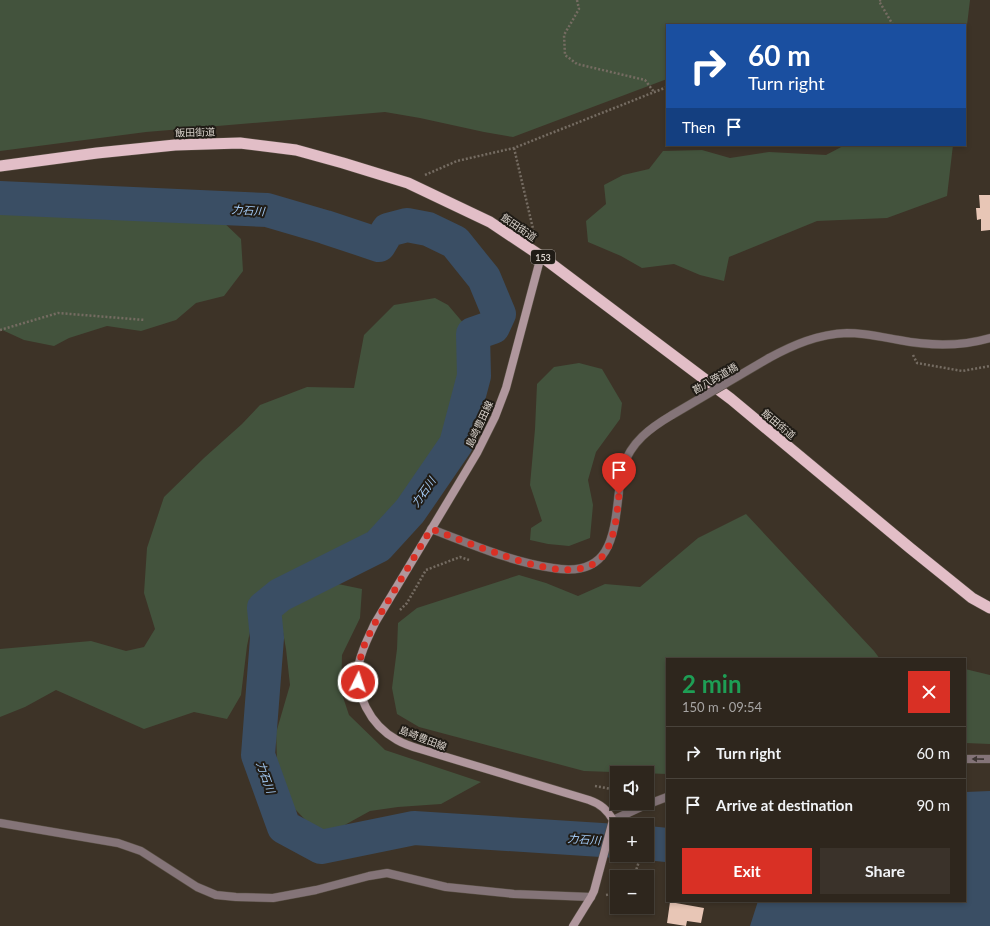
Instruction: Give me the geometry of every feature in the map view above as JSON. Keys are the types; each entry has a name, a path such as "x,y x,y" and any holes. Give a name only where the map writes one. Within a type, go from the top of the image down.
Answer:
{"highway":[{"name":"飯田街道","path":"0,166 97,153 175,145 240,143 296,150 408,183 490,222 540,256 731,400 972,598 990,608"}],"main road":[{"name":"島崎豊田線","path":"540,256 506,388 495,417 477,453 375,623 365,643 359,663 358,682 362,699 370,716 382,730 398,741 598,803 606,809 613,818"},
{"path":"574,926 592,894 610,833"}],"street":[{"name":"勘八跨道橋","path":"431,529 519,561 567,570 580,569 592,565 601,558 609,547 616,520 622,467 635,443 645,433 672,415 769,358 810,339 833,334 864,334 928,344 958,345 990,338"},
{"path":"966,759 990,760"},
{"path":"618,818 666,797"},
{"path":"0,823 118,843 141,852 198,887 216,894 236,897 273,898 316,890 368,876 387,873 446,887 514,894 592,894"}],"path":[{"path":"577,0 579,9 564,35 565,55 577,64 645,80 654,92"},
{"path":"881,0 879,1 892,24"},
{"path":"408,183 457,161 514,148 666,87"},
{"path":"514,148 535,237 531,250"},
{"path":"0,330 58,314 146,320"},
{"path":"904,341 917,363 962,371 990,366"},
{"path":"398,612 407,603 426,570 460,557 474,562"},
{"path":"594,786 610,789"}],"green space":[{"path":"0,0 970,0 966,34 966,24 666,24 666,79 513,137 385,112 146,132 0,151"},
{"path":"843,146 953,146 947,196 887,218 817,221 729,257 724,281 700,275 674,264 642,268 621,256 588,242 586,221 606,204 604,185 623,175 649,169 663,151 702,150 730,158 769,152 826,155"},
{"path":"0,207 19,213 81,210 134,212 181,211 220,219 241,239 243,271 224,296 196,303 176,320 141,331 107,326 69,338 54,346 24,340 0,329"},
{"path":"435,298 448,305 465,325 463,342 465,364 457,400 443,440 412,493 374,528 333,557 274,584 256,602 247,646 241,695 227,719 194,712 144,729 56,690 25,707 0,717 0,649 91,641 126,651 144,647 155,629 144,593 147,548 164,497 242,424 260,405 307,387 354,388 364,335 394,305"},
{"path":"579,363 602,369 622,403 620,419 596,452 588,480 593,505 590,538 569,546 548,544 530,540 531,528 542,521 530,485 537,384 554,367"},
{"path":"746,514 879,658 666,658 666,774 654,774 654,766 610,766 610,772 584,771 419,727 397,714 392,688 397,649 398,623 417,608 519,575 546,583 578,596 605,584 640,587 698,538"},
{"path":"338,584 362,589 360,618 342,655 341,691 349,715 385,750 481,782 441,804 398,807 370,811 332,832 315,830 294,808 277,760 276,733 290,685 280,615 300,600"},
{"path":"966,669 990,675 990,744 966,743"}],"water":[{"path":"990,791 990,926 750,926 758,902 966,902 966,792"}],"building":[{"path":"979,195 990,195 990,230 981,231 981,219 977,220 976,208 980,208"},
{"path":"670,902 704,908 701,923 687,921 686,926 667,923"}],"waterway":[{"name":"力石川","path":"0,198 267,210 379,245 388,230 407,225 428,229 455,242 484,278 499,314 493,327 473,334 474,376 456,444 410,511 378,546 280,595 264,608 267,638 258,755 284,827 321,847 414,828 610,841"},
{"name":"力石川","path":"654,844 666,845"}],"route":[{"path":"358,682 359,663 365,643 375,623 431,529 519,561 567,570 580,569 592,565 601,558 609,547 616,520 619,494"}]}
